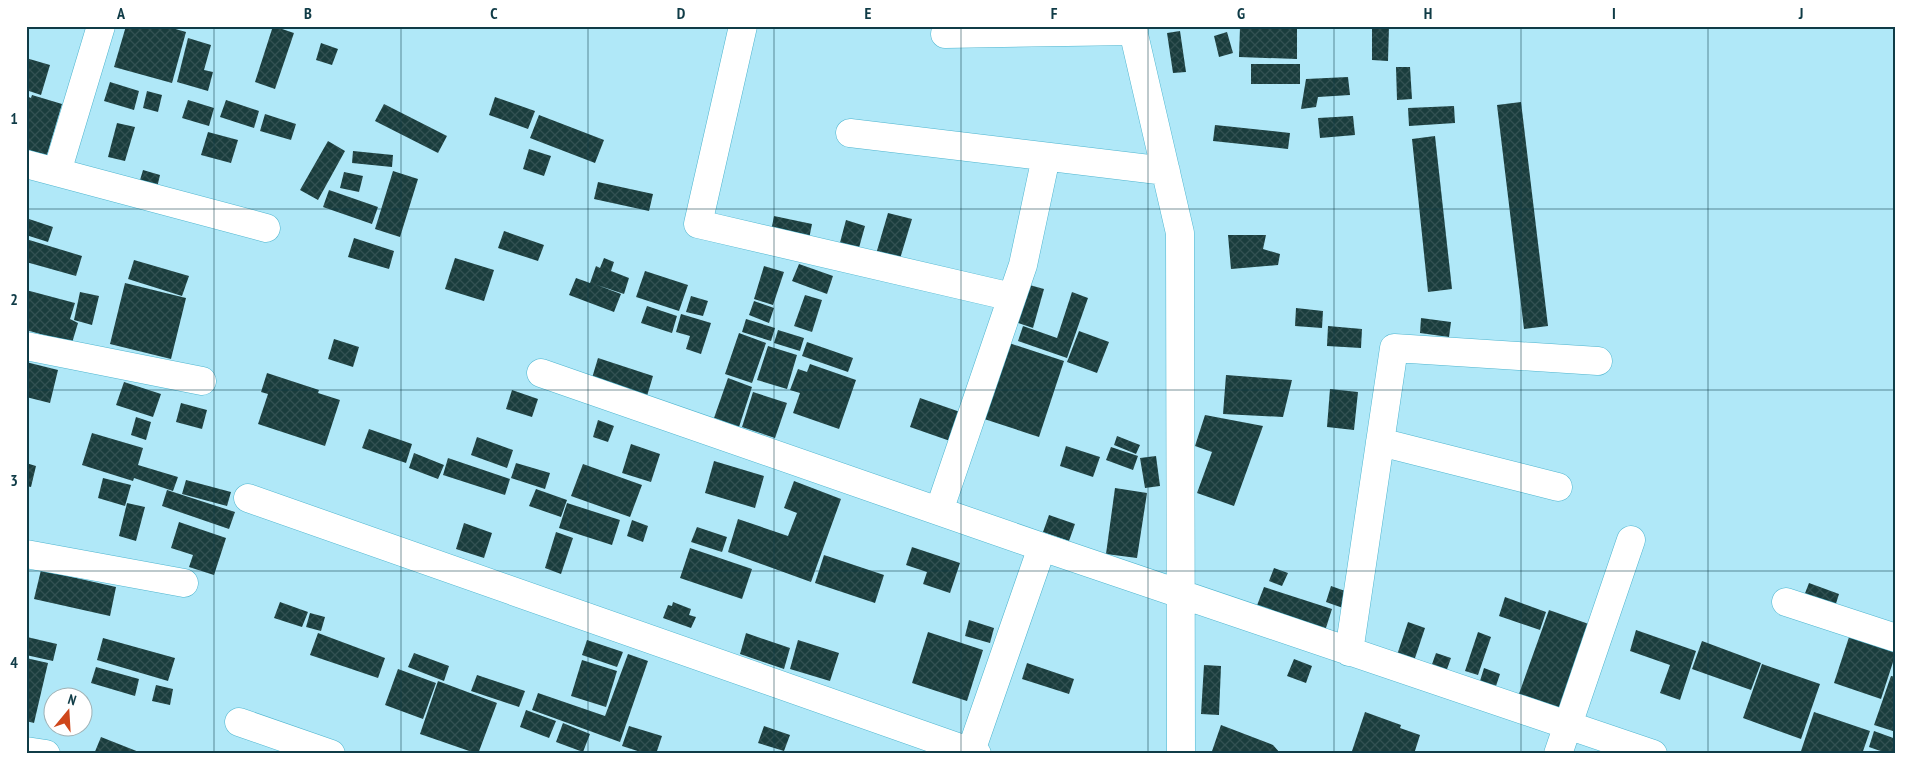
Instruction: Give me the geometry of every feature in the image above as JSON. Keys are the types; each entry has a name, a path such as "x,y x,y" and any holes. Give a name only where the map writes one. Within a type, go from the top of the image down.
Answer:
{"street":[{"path":"57,172 102,26"},
{"path":"743,26 698,224 1012,297"},
{"path":"945,34 1133,29 1180,233 1181,754"},
{"path":"850,133 1166,171"},
{"path":"939,511 1023,265 1046,157"},
{"path":"26,164 266,228"},
{"path":"26,346 202,381"},
{"path":"1349,652 1394,348 1598,362"},
{"path":"541,373 1042,547 1652,754"},
{"path":"1380,442 1558,487"},
{"path":"248,498 973,753 1042,547"},
{"path":"1558,754 1631,540"},
{"path":"26,554 184,583"},
{"path":"1786,602 1896,638"},
{"path":"239,722 331,754"},
{"path":"26,751 46,754"}],"building":[{"path":"126,26 165,26 186,32 172,83 114,67"},
{"path":"273,26 294,33 275,89 255,82"},
{"path":"1372,26 1389,26 1388,61 1372,60"},
{"path":"1240,27 1297,28 1297,59 1239,57"},
{"path":"1180,31 1186,72 1173,73 1167,33"},
{"path":"1227,32 1233,53 1219,57 1214,36"},
{"path":"188,38 211,45 204,70 213,72 208,91 177,82"},
{"path":"321,43 338,49 332,65 316,60"},
{"path":"26,58 50,65 41,95 26,90"},
{"path":"1251,64 1300,64 1300,84 1251,84"},
{"path":"1396,67 1410,67 1412,99 1397,100"},
{"path":"1348,77 1350,95 1318,97 1316,107 1301,109 1306,79"},
{"path":"110,82 139,91 134,110 104,101"},
{"path":"147,91 162,95 158,112 143,108"},
{"path":"32,95 62,104 44,165 26,159 26,96 31,98"},
{"path":"495,97 535,111 528,129 489,115"},
{"path":"188,100 214,108 209,126 182,118"},
{"path":"226,100 259,111 254,128 220,117"},
{"path":"1521,102 1548,326 1524,329 1497,105"},
{"path":"384,104 447,136 438,153 375,121"},
{"path":"1454,106 1455,123 1409,126 1408,108"},
{"path":"265,114 296,124 291,140 260,131"},
{"path":"539,115 604,140 595,163 530,138"},
{"path":"1353,116 1355,135 1320,138 1318,118"},
{"path":"117,123 135,127 125,161 108,157"},
{"path":"1215,125 1290,133 1288,149 1213,141"},
{"path":"208,132 238,140 231,163 201,155"},
{"path":"1435,136 1452,289 1428,292 1412,139"},
{"path":"328,141 345,151 318,200 300,190"},
{"path":"529,149 551,156 544,176 523,169"},
{"path":"353,151 393,155 392,167 352,163"},
{"path":"143,170 160,175 156,192 138,187"},
{"path":"393,171 418,179 400,237 375,229"},
{"path":"344,172 363,176 359,192 340,188"},
{"path":"598,182 653,194 649,211 594,199"},
{"path":"329,190 378,207 372,224 323,207"},
{"path":"888,213 912,219 899,262 876,254"},
{"path":"774,216 812,224 808,244 770,237"},
{"path":"26,218 53,227 48,242 26,235"},
{"path":"846,220 865,226 857,255 838,250"},
{"path":"504,231 544,245 538,261 498,248"},
{"path":"1228,235 1266,235 1263,249 1280,254 1278,265 1231,269"},
{"path":"354,238 394,251 389,269 348,257"},
{"path":"26,239 82,256 76,276 26,262"},
{"path":"455,258 494,270 484,301 445,289"},
{"path":"604,258 614,262 611,271 629,278 624,294 597,285 621,294 614,312 569,295 576,278 590,283 596,266 600,268"},
{"path":"134,260 189,276 182,296 128,279"},
{"path":"799,264 833,276 827,294 792,281"},
{"path":"764,266 784,272 773,305 754,299"},
{"path":"645,271 688,285 679,311 636,297"},
{"path":"125,283 186,298 171,359 110,344"},
{"path":"1026,284 1044,289 1033,328 1015,322"},
{"path":"26,290 75,303 70,319 78,323 72,343 26,330"},
{"path":"80,292 99,296 92,325 74,320"},
{"path":"1072,292 1088,298 1067,358 1018,341 1023,326 1057,338"},
{"path":"805,295 822,300 812,332 794,326"},
{"path":"691,296 708,301 703,316 686,312"},
{"path":"754,301 774,308 769,323 749,315"},
{"path":"647,306 677,316 672,333 641,323"},
{"path":"1296,308 1323,311 1322,328 1295,326"},
{"path":"681,314 711,323 701,354 686,349 690,336 676,332"},
{"path":"1421,318 1451,322 1449,337 1420,333"},
{"path":"746,319 775,328 771,341 742,332"},
{"path":"1328,326 1362,329 1361,348 1327,346"},
{"path":"778,330 804,338 800,351 774,343"},
{"path":"1079,331 1109,342 1097,373 1067,362"},
{"path":"739,333 766,343 752,383 725,374"},
{"path":"334,339 359,347 353,367 328,359"},
{"path":"1003,341 1064,361 1039,437 978,417"},
{"path":"807,342 853,358 848,372 802,356"},
{"path":"768,346 797,355 787,389 757,380"},
{"path":"598,358 653,376 647,396 592,378"},
{"path":"26,362 58,370 50,403 26,397"},
{"path":"810,364 856,380 839,429 793,413 800,393 790,390 798,369 807,372"},
{"path":"267,373 319,390 318,393 340,400 325,446 258,424 268,394 261,392"},
{"path":"1226,375 1292,380 1283,417 1223,414"},
{"path":"728,378 752,387 739,427 714,418"},
{"path":"124,382 161,394 153,417 116,405"},
{"path":"1330,389 1358,392 1354,430 1327,427"},
{"path":"512,390 538,399 532,417 506,409"},
{"path":"753,392 787,403 775,438 742,427"},
{"path":"920,398 963,413 953,442 910,427"},
{"path":"181,403 207,410 202,429 176,422"},
{"path":"1205,415 1263,426 1234,506 1197,493 1212,452 1195,446"},
{"path":"136,417 151,422 146,440 131,435"},
{"path":"598,420 614,426 608,442 593,437"},
{"path":"369,429 412,444 406,463 362,448"},
{"path":"92,433 143,448 138,465 178,477 173,491 134,478 133,481 82,465"},
{"path":"1117,436 1140,445 1136,454 1114,445"},
{"path":"477,437 513,450 507,468 471,455"},
{"path":"631,444 660,454 651,482 622,473"},
{"path":"1066,446 1100,457 1093,477 1060,466"},
{"path":"1111,447 1138,456 1133,470 1106,460"},
{"path":"414,453 444,465 438,479 409,468"},
{"path":"1156,456 1160,486 1145,488 1140,458"},
{"path":"448,458 510,479 505,495 443,475"},
{"path":"714,461 764,476 755,508 705,493"},
{"path":"26,463 36,466 31,487 26,486"},
{"path":"516,463 550,473 545,489 511,478"},
{"path":"583,464 642,485 630,517 571,496"},
{"path":"103,478 131,485 125,506 98,498"},
{"path":"186,480 231,492 227,506 182,494"},
{"path":"794,481 841,499 811,582 728,552 738,519 788,536 797,513 784,508"},
{"path":"1115,488 1147,493 1137,558 1106,554"},
{"path":"536,489 567,500 561,517 529,506"},
{"path":"167,490 235,512 229,529 162,506"},
{"path":"127,503 145,507 136,541 119,536"},
{"path":"567,503 620,520 612,545 559,528"},
{"path":"1049,515 1075,524 1069,541 1043,532"},
{"path":"632,520 648,526 643,542 627,536"},
{"path":"179,522 226,538 214,575 189,567 193,555 171,548"},
{"path":"464,523 492,533 484,558 456,549"},
{"path":"697,527 727,537 722,552 691,542"},
{"path":"556,532 573,538 561,574 545,568"},
{"path":"912,547 960,563 950,593 923,584 927,572 906,565"},
{"path":"690,548 752,569 742,599 680,578"},
{"path":"824,555 884,575 875,603 815,583"},
{"path":"1274,568 1288,573 1282,586 1269,581"},
{"path":"41,570 116,587 110,616 34,599"},
{"path":"1809,583 1839,594 1833,613 1802,601"},
{"path":"1331,586 1348,592 1343,608 1326,602"},
{"path":"1264,587 1332,609 1325,631 1256,608"},
{"path":"1505,597 1546,612 1540,630 1499,616"},
{"path":"280,602 308,612 302,627 274,618"},
{"path":"673,602 691,609 689,615 696,617 691,628 663,618 668,605 672,606"},
{"path":"1549,610 1600,628 1566,723 1515,705"},
{"path":"310,613 325,617 321,631 306,627"},
{"path":"969,620 994,628 990,643 965,636"},
{"path":"1408,622 1425,628 1414,661 1397,655"},
{"path":"1636,630 1696,651 1680,700 1660,693 1670,665 1630,651"},
{"path":"928,632 983,650 967,701 912,683"},
{"path":"1478,632 1491,637 1478,675 1465,671"},
{"path":"318,633 385,658 378,678 310,655"},
{"path":"746,633 790,648 784,669 740,654"},
{"path":"1850,634 1896,648 1881,699 1834,683"},
{"path":"27,637 57,644 53,661 26,655"},
{"path":"103,638 175,658 168,681 97,660"},
{"path":"587,640 623,652 617,667 582,655"},
{"path":"798,640 839,653 830,681 790,669"},
{"path":"1702,641 1761,663 1751,690 1692,669"},
{"path":"414,653 449,666 444,681 408,667"},
{"path":"1436,653 1451,658 1446,672 1431,667"},
{"path":"628,654 648,661 620,742 532,710 538,693 605,716"},
{"path":"26,658 48,663 34,723 26,721"},
{"path":"1294,659 1312,666 1306,683 1287,676"},
{"path":"582,660 617,671 606,707 571,696"},
{"path":"1027,663 1074,679 1069,694 1022,679"},
{"path":"1762,664 1820,684 1801,739 1743,718"},
{"path":"1204,665 1221,666 1219,715 1201,714"},
{"path":"96,667 139,679 135,696 91,683"},
{"path":"1484,668 1500,674 1496,686 1480,681"},
{"path":"398,669 436,683 423,719 385,705"},
{"path":"477,675 525,691 519,707 471,691"},
{"path":"1891,676 1896,677 1896,732 1874,725"},
{"path":"438,681 497,703 478,754 420,734"},
{"path":"156,685 173,689 170,705 152,701"},
{"path":"526,710 556,721 549,738 520,727"},
{"path":"1365,712 1401,725 1400,728 1420,735 1414,754 1351,754"},
{"path":"1814,712 1870,731 1862,754 1811,754 1801,751"},
{"path":"563,723 590,734 583,752 556,742"},
{"path":"1221,725 1273,745 1281,754 1211,754"},
{"path":"629,726 662,736 656,754 647,754 622,746"},
{"path":"764,726 790,735 784,751 758,743"},
{"path":"1874,731 1896,739 1896,754 1889,754 1869,747"},
{"path":"101,737 144,754 94,754"}]}
